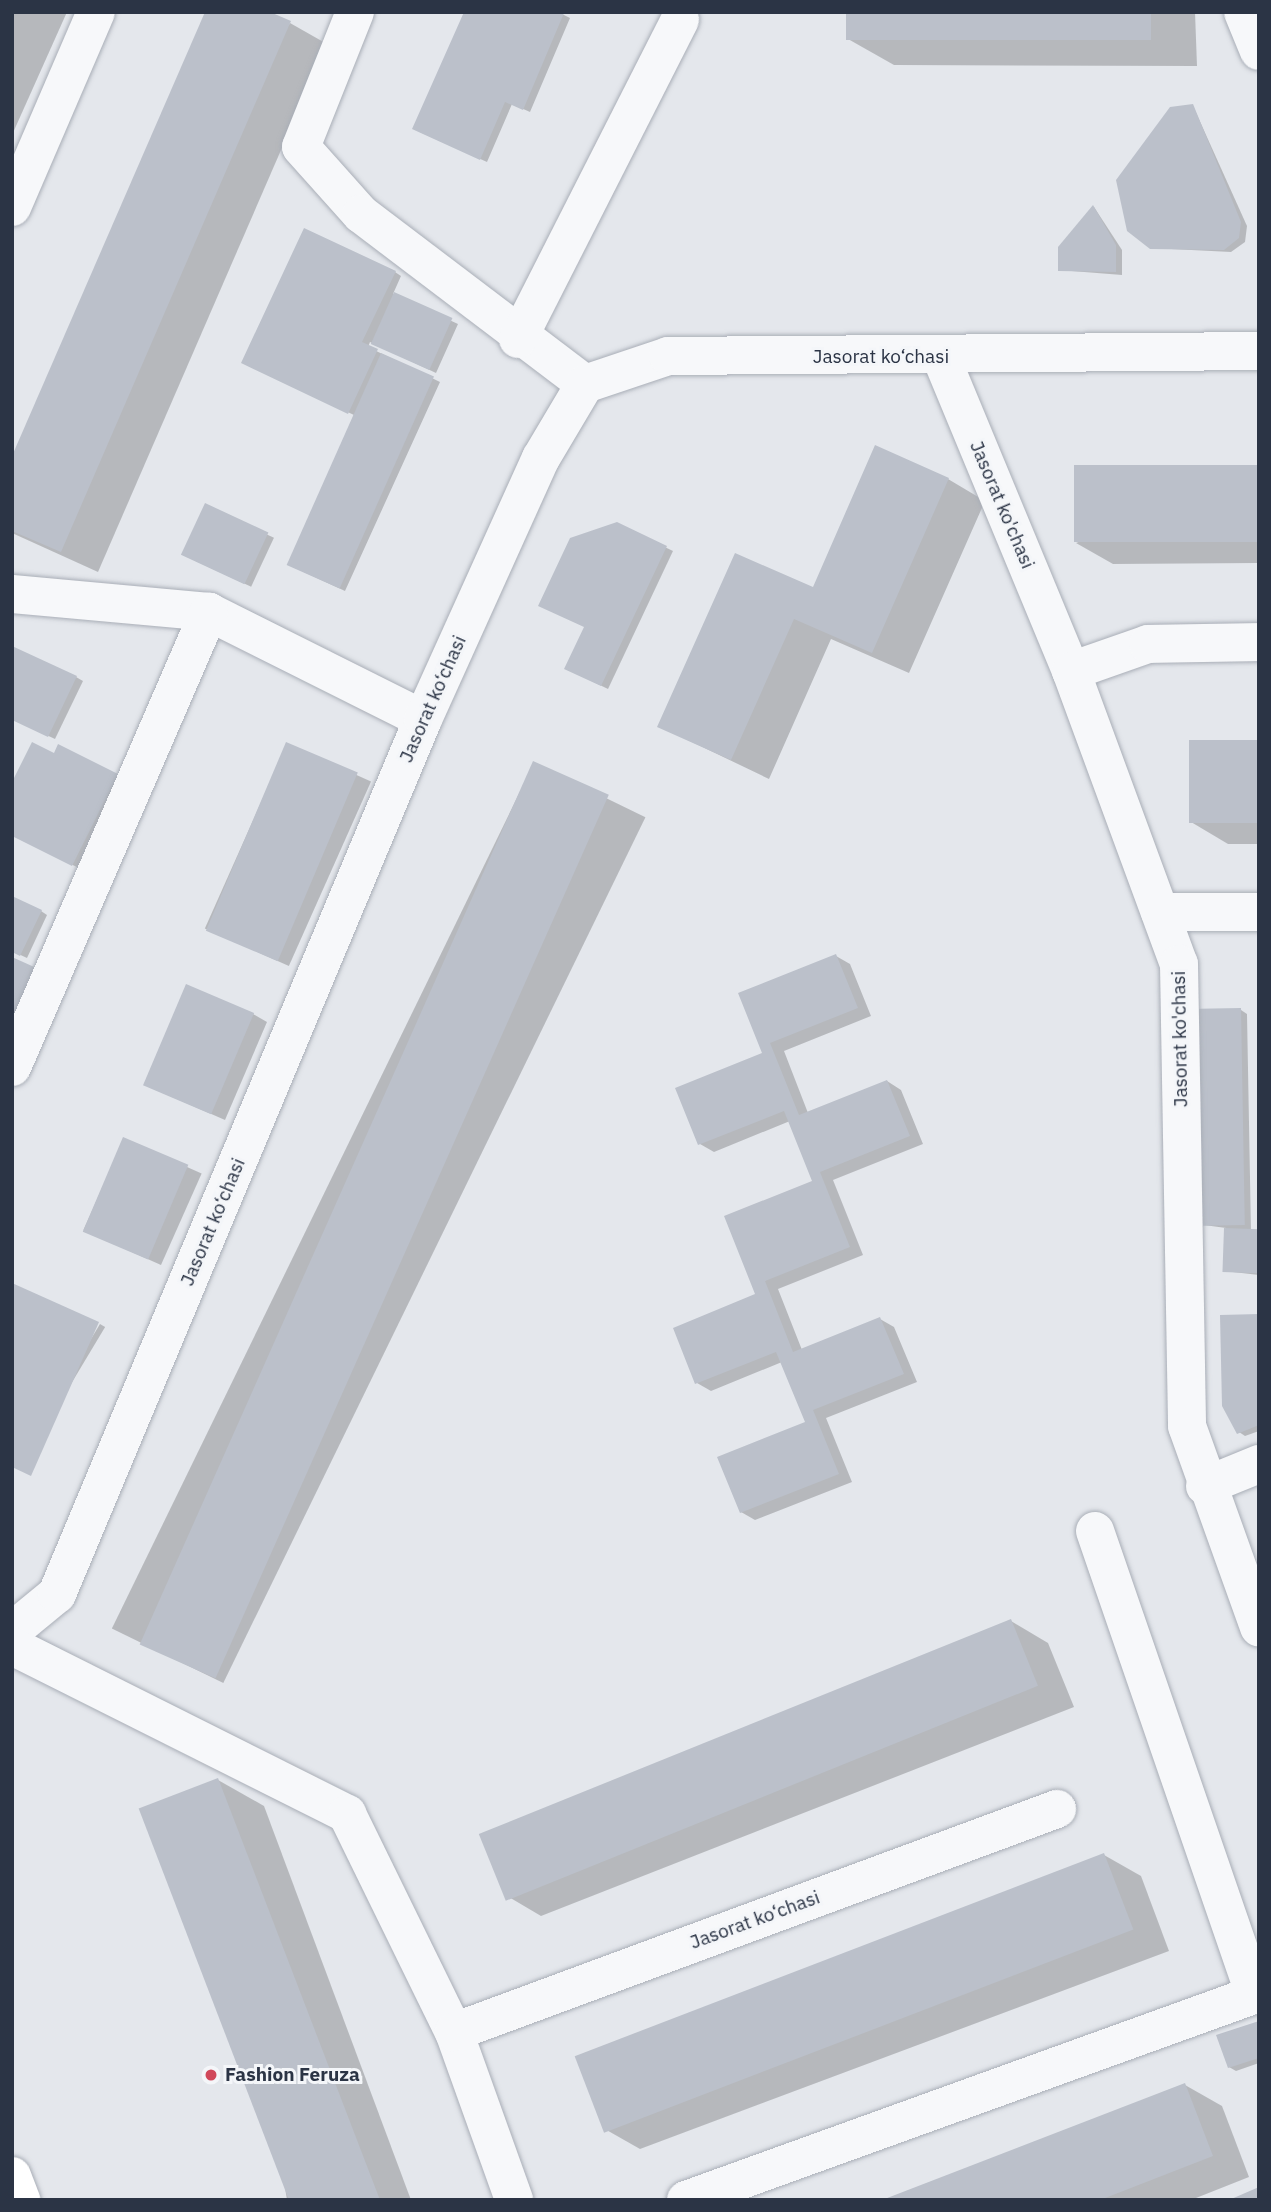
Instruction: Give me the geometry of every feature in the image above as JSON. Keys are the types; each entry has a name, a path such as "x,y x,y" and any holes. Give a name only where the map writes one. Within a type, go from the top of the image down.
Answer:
{"main road":[{"path":"12,2176 21,2200"}],"street":[{"path":"12,207 96,12"},
{"path":"355,12 301,147 361,214 519,339 585,384"},
{"path":"1243,12 1259,51"},
{"path":"519,339 680,20"},
{"name":"Jasorat ko‘chasi","path":"12,1631 57,1594 423,719 541,458 585,384 668,356 941,357 1259,351"},
{"name":"Jasorat ko'chasi","path":"941,357 1071,671 1179,964 1187,1426 1205,1486 1259,1627"},
{"path":"12,594 209,612 423,719"},
{"path":"12,1067 209,612"},
{"path":"1071,671 1148,644 1259,642"},
{"path":"1160,912 1259,912"},
{"path":"1205,1486 1259,1464"},
{"path":"686,2200 1257,1994 1095,1531"},
{"path":"12,1646 346,1814 453,2032 514,2200"},
{"name":"Jasorat ko‘chasi","path":"453,2032 1057,1809"}],"building":[{"path":"205,12 270,12 291,21 61,552 12,531 12,456"},
{"path":"464,12 564,13 523,110 505,102 480,160 412,129"},
{"path":"846,12 1151,12 1151,40 846,40"},
{"path":"1193,104 1241,222 1239,238 1224,250 1150,249 1127,231 1116,180 1170,107"},
{"path":"1093,205 1116,245 1116,272 1058,271 1058,247"},
{"path":"304,228 396,271 362,342 378,349 348,414 241,363"},
{"path":"394,292 452,318 429,370 371,344"},
{"path":"381,353 434,377 340,589 287,565"},
{"path":"875,445 949,478 872,653 794,619 731,760 657,727 735,553 813,587"},
{"path":"1074,465 1259,465 1259,542 1074,542"},
{"path":"205,503 268,533 244,584 181,555"},
{"path":"617,522 667,546 601,686 564,669 584,627 538,606 570,538"},
{"path":"12,646 77,676 48,737 12,720"},
{"path":"1189,740 1259,740 1259,823 1189,823"},
{"path":"32,742 54,753 58,744 118,774 72,866 12,836 12,782"},
{"path":"286,742 358,772 278,961 206,931"},
{"path":"533,761 609,795 216,1678 140,1644"},
{"path":"12,896 42,910 20,956 12,952"},
{"path":"836,954 858,1008 770,1043 799,1115 887,1080 910,1136 820,1172 850,1247 765,1281 793,1352 880,1317 904,1374 813,1410 839,1474 740,1513 717,1457 805,1422 776,1352 695,1384 673,1328 755,1294 724,1216 812,1181 784,1111 698,1145 675,1088 762,1053 738,993"},
{"path":"12,957 43,971 12,1034"},
{"path":"186,984 254,1013 211,1114 143,1085"},
{"path":"1241,1008 1245,1225 1203,1226 1199,1009"},
{"path":"123,1137 188,1165 148,1260 83,1232"},
{"path":"1224,1228 1259,1229 1257,1273 1222,1272"},
{"path":"12,1283 99,1322 31,1476 12,1467"},
{"path":"1259,1314 1259,1425 1237,1434 1222,1406 1220,1315"},
{"path":"1011,1619 1038,1686 506,1901 479,1834"},
{"path":"218,1778 380,2199 289,2200 139,1808"},
{"path":"1104,1853 1133,1930 604,2133 575,2056"},
{"path":"1259,2021 1259,2058 1228,2068 1216,2035"},
{"path":"1185,2083 1213,2156 1100,2200 882,2200"},
{"path":"1259,2187 1259,2200 1229,2200"}],"place":[{"name":"Fashion Feruza","path":"211,2075"}]}
